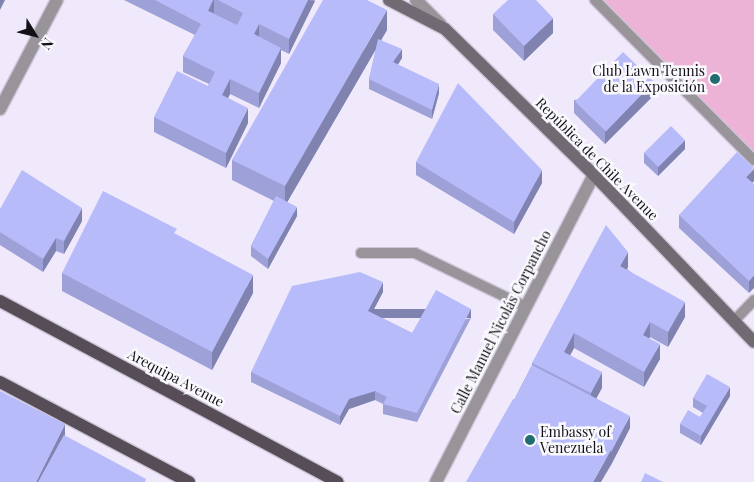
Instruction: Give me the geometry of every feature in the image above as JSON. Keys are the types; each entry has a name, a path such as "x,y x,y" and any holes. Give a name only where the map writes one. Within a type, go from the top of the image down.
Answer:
{"main road":[{"path":"389,0 445,29"},
{"name":"República de Chile Avenue","path":"445,29 594,175 754,342"},
{"name":"Arequipa Avenue","path":"0,301 338,482"},
{"path":"0,382 189,482"}],"street":[{"path":"0,109 57,0"},
{"name":"República de Chile Avenue","path":"416,0 445,29"},
{"name":"Calle Manuel Nicolás Corpancho","path":"436,482 594,175"}],"lane":[{"path":"594,0 754,160"},
{"path":"361,253 415,253 526,307"},
{"path":"734,321 754,300"}],"shaded area":[{"name":"Club Lawn Tennis de la Exposición","path":"600,0 754,0 754,159"}],"building":[{"path":"155,0 213,0 208,11 237,25 243,13 218,0 308,0 289,39 259,24 254,34 281,48 259,93 230,79 222,95 248,108 226,153 154,117 177,71 208,86 215,72 183,56 201,24"},
{"path":"323,0 367,0 387,10 285,186 232,160"},
{"path":"508,0 536,0 553,18 524,46 493,14"},
{"path":"378,39 402,49 393,62 439,84 432,110 369,79"},
{"path":"623,52 654,82 606,132 575,102"},
{"path":"458,83 542,170 514,222 416,162"},
{"path":"671,126 685,140 658,167 644,153"},
{"path":"737,152 754,168 746,177 754,184 754,275 749,281 679,215"},
{"path":"22,170 82,208 64,241 56,238 43,259 0,232 0,209"},
{"path":"103,191 177,229 174,233 253,275 212,352 62,273"},
{"path":"276,196 297,207 268,259 251,246"},
{"path":"606,225 628,252 620,266 685,302 668,332 650,322 643,335 660,344 644,372 574,333 564,352 602,372 591,393 532,363"},
{"path":"360,272 383,282 368,311 412,333 436,290 471,309 417,413 383,404 387,397 375,391 349,399 340,416 251,372 292,286"},
{"path":"532,365 630,416 611,452 611,450 514,400"},
{"path":"707,374 730,387 701,436 680,424 688,410 700,417 707,406 693,398"},
{"path":"0,391 65,424 36,482 0,482"},
{"name":"Embassy of Venezuela","path":"513,399 611,450 593,482 466,482"},
{"path":"64,435 146,479 145,482 38,482"},
{"path":"645,473 663,482 641,482"}],"place":[{"name":"Club Lawn Tennis de la Exposición","path":"715,79"},
{"name":"Embassy of Venezuela","path":"530,440"}]}
